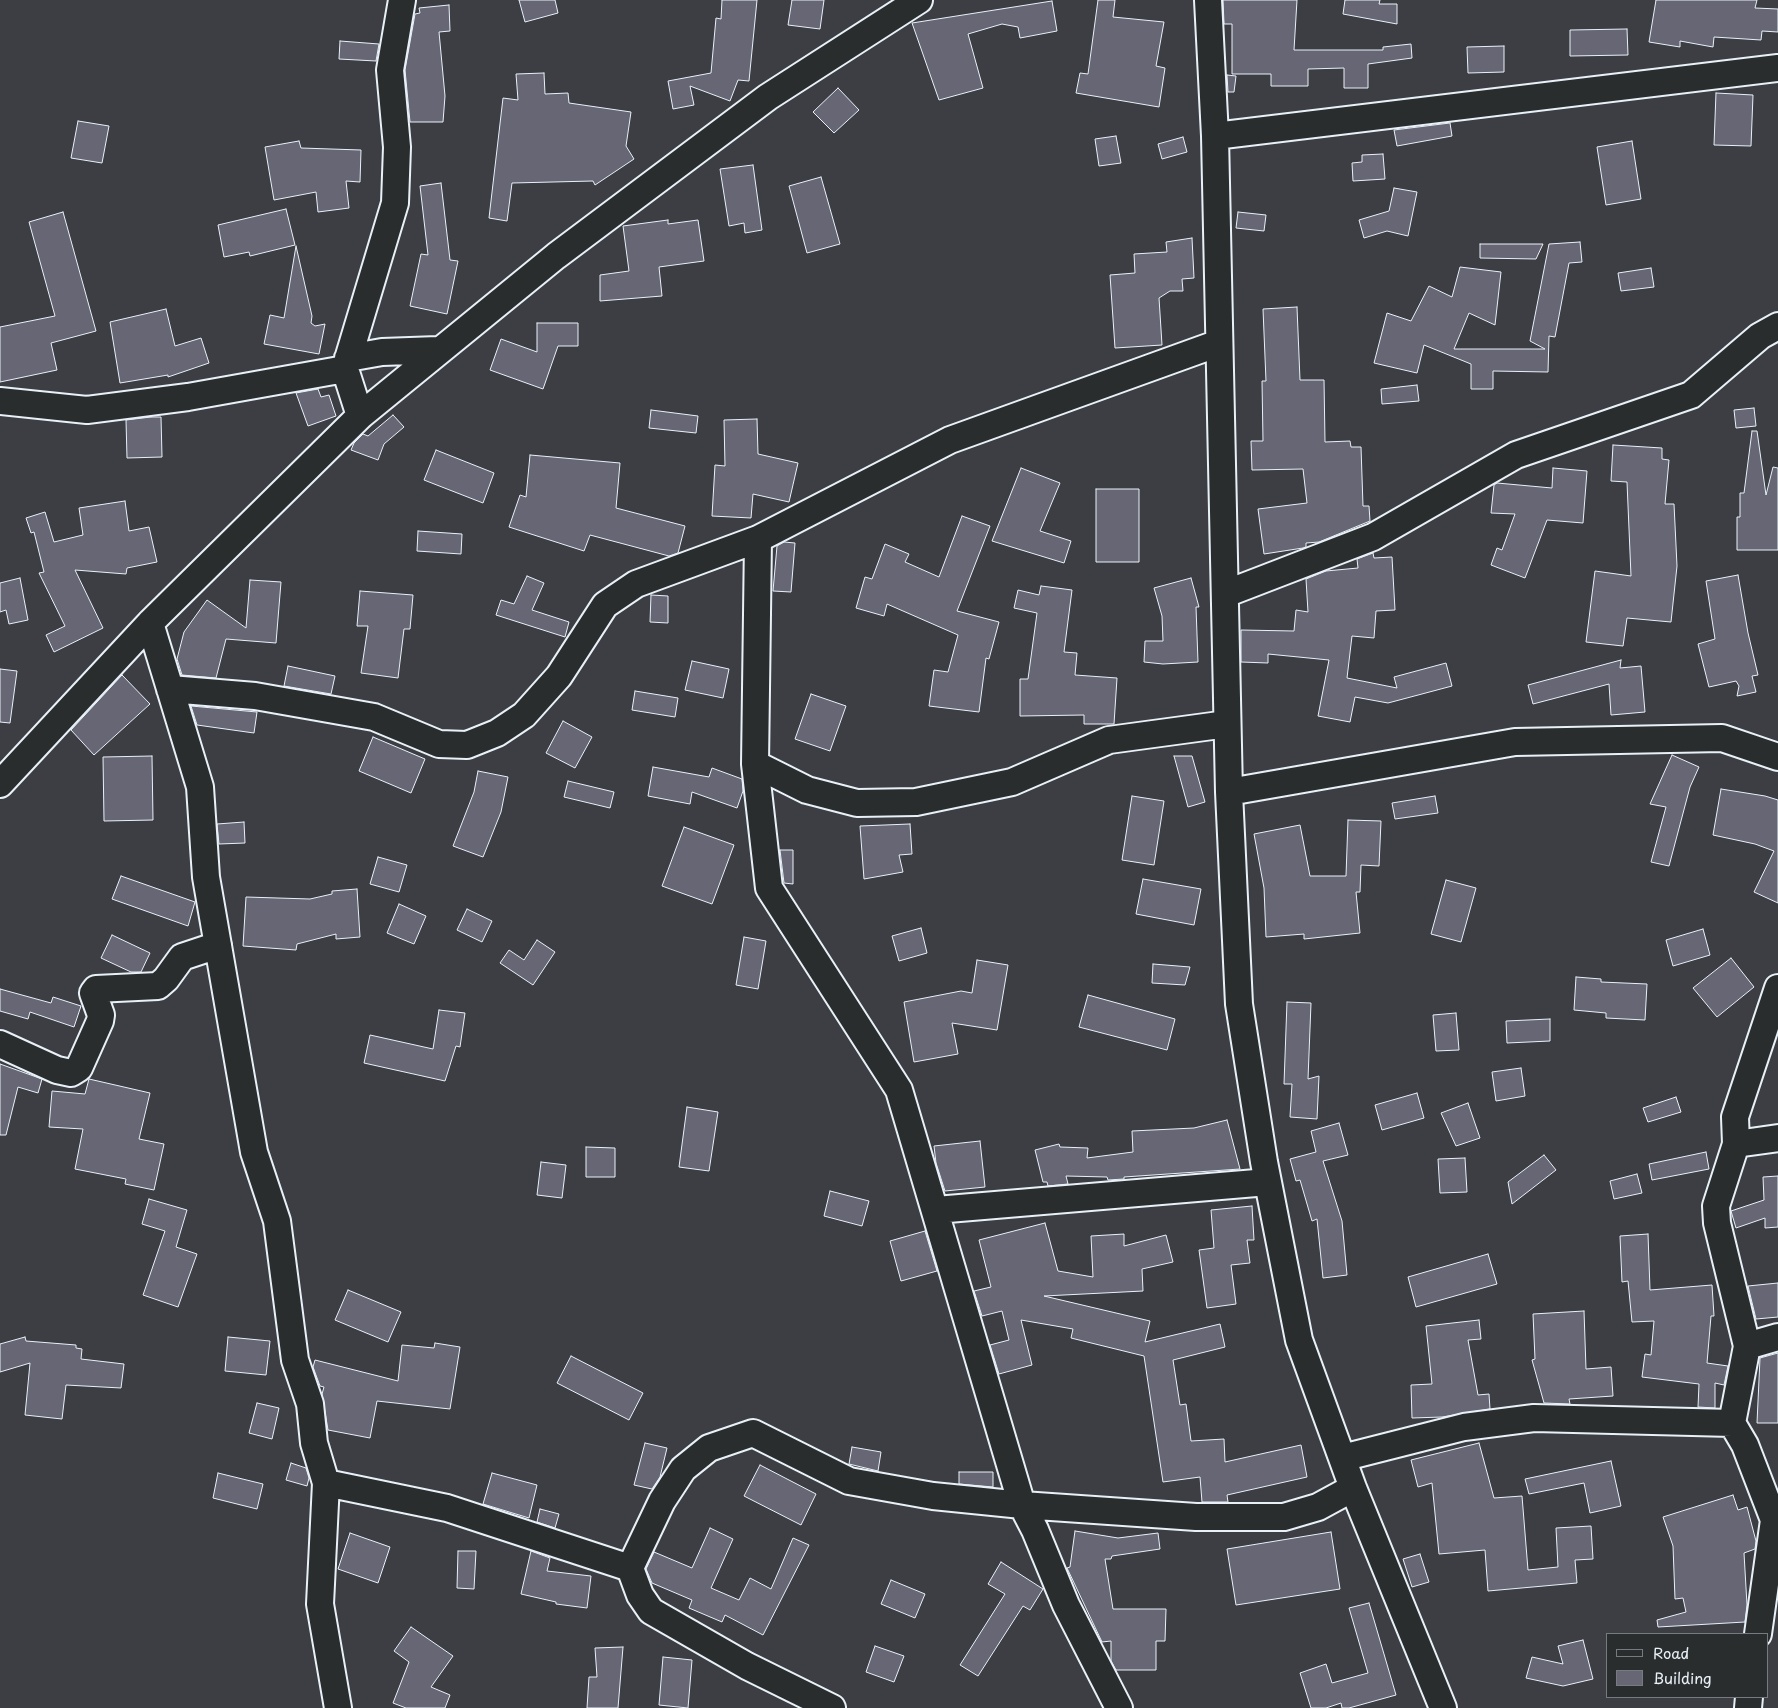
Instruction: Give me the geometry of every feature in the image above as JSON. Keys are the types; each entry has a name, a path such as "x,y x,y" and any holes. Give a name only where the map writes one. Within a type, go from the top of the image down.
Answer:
{"street":[{"path":"360,416 346,363 394,203 397,147 390,70 402,0"},
{"path":"0,784 150,623 360,416 438,350 556,256 768,97 919,0"},
{"path":"1208,0 1215,136 1229,792 1239,1004 1268,1182 1300,1340 1353,1488 1443,1708"},
{"path":"1215,136 1778,68"},
{"path":"1225,594 1373,537 1516,455 1691,395 1760,336 1778,326"},
{"path":"170,689 255,696 374,717 439,744 467,745 497,733 524,715 559,676 605,605 636,584 758,539 950,440 1219,343"},
{"path":"0,401 87,410 188,397 346,363 382,352 438,350"},
{"path":"758,539 755,764 770,888 899,1090 1022,1505 1035,1530 1066,1605 1119,1708"},
{"path":"150,623 200,787 206,877 254,1152 277,1221 296,1360 310,1404 314,1443 326,1483 320,1604 338,1708"},
{"path":"755,764 807,790 857,803 916,802 1012,782 1109,740 1227,724"},
{"path":"1229,792 1515,742 1722,738 1778,756"},
{"path":"0,1044 57,1070 72,1072 79,1068 100,1020 101,1015 93,993 96,989 158,986 166,979 182,957 218,945"},
{"path":"1758,1633 1776,1520 1745,1445 1732,1422 1747,1346 1716,1223 1716,1206 1736,1144 1735,1117 1778,988"},
{"path":"1736,1144 1778,1138"},
{"path":"936,1210 1268,1182"},
{"path":"1747,1346 1778,1338"},
{"path":"1342,1458 1464,1427 1534,1418 1732,1422"},
{"path":"832,1708 747,1666 651,1611 640,1595 630,1568 662,1501 684,1470 709,1448 753,1433 849,1480 933,1496 1022,1505 1196,1517 1284,1517 1318,1506 1353,1488"},
{"path":"326,1483 447,1508 630,1568"}],"building":[{"path":"519,0 555,0 558,13 525,22"},
{"path":"722,0 757,0 749,81 738,80 730,101 690,86 694,105 673,109 668,81 711,73 716,18 721,19"},
{"path":"792,0 824,0 820,29 788,25"},
{"path":"1098,0 1115,0 1113,17 1164,22 1156,66 1165,68 1159,107 1076,93 1080,73 1088,74"},
{"path":"1223,0 1297,0 1294,50 1383,50 1383,47 1411,44 1412,58 1368,64 1368,88 1344,88 1344,68 1308,69 1308,86 1271,86 1271,74 1232,74 1232,24 1224,24"},
{"path":"1345,0 1380,0 1379,4 1397,4 1397,24 1343,14"},
{"path":"1656,0 1757,0 1755,8 1778,9 1778,32 1762,31 1761,40 1714,37 1713,47 1680,41 1680,47 1649,42"},
{"path":"1052,1 1057,31 1020,38 1018,27 1002,24 968,34 983,88 939,100 912,23"},
{"path":"449,5 450,31 439,32 445,96 443,122 410,122 405,70 415,14 420,13 419,8"},
{"path":"1627,29 1628,55 1570,56 1570,30"},
{"path":"340,41 379,44 376,61 339,59"},
{"path":"1504,46 1504,72 1468,73 1467,47"},
{"path":"544,73 545,94 568,93 569,103 631,112 626,146 634,159 595,185 593,181 512,183 507,221 489,218 503,98 518,100 516,74"},
{"path":"1227,75 1236,76 1234,92 1228,92"},
{"path":"838,88 859,110 834,133 813,112"},
{"path":"1716,93 1753,95 1751,146 1714,145"},
{"path":"78,121 109,126 102,163 71,158"},
{"path":"1450,123 1452,136 1397,146 1394,130"},
{"path":"1116,136 1121,163 1099,166 1095,139"},
{"path":"1183,137 1187,152 1162,159 1158,144"},
{"path":"299,141 301,148 361,150 360,182 346,181 349,208 318,212 316,192 274,200 265,147"},
{"path":"1632,141 1641,199 1606,205 1597,147"},
{"path":"1383,154 1385,179 1353,181 1352,163 1362,162 1362,155"},
{"path":"753,165 762,230 745,233 744,223 729,226 720,169"},
{"path":"821,177 840,244 807,253 789,186"},
{"path":"441,183 450,260 458,261 447,314 410,306 421,254 428,255 420,186"},
{"path":"1394,188 1417,192 1408,236 1387,231 1364,238 1359,220 1389,211"},
{"path":"286,209 295,245 250,256 249,252 224,257 218,225"},
{"path":"63,212 96,331 51,343 57,370 0,382 0,327 55,316 29,222"},
{"path":"1238,212 1266,215 1264,231 1236,228"},
{"path":"668,220 668,224 698,220 704,261 659,267 662,296 600,301 600,275 629,271 623,226"},
{"path":"1192,238 1194,278 1182,279 1183,291 1170,291 1159,298 1162,345 1115,348 1110,275 1135,273 1134,254 1167,252 1166,242"},
{"path":"1580,242 1582,262 1569,263 1555,337 1549,336 1548,372 1493,371 1493,389 1471,389 1471,364 1424,345 1417,373 1374,363 1387,313 1411,321 1429,286 1452,297 1460,267 1501,272 1495,325 1469,313 1454,349 1545,349 1530,341 1549,244"},
{"path":"1480,244 1543,244 1536,259 1480,258"},
{"path":"296,246 312,316 311,323 315,326 325,324 319,354 264,344 270,315 284,318"},
{"path":"1651,268 1654,287 1621,291 1618,273"},
{"path":"1297,307 1300,380 1324,380 1325,442 1350,441 1351,447 1361,447 1363,506 1369,506 1370,521 1319,542 1306,543 1306,547 1303,548 1264,554 1258,509 1307,503 1303,469 1252,470 1251,441 1263,441 1262,381 1266,381 1263,309"},
{"path":"166,309 175,346 201,338 209,363 168,377 168,375 120,383 110,322"},
{"path":"537,323 578,323 578,346 558,346 543,389 490,370 501,339 537,352"},
{"path":"1417,385 1419,401 1382,404 1381,389"},
{"path":"318,389 321,397 329,395 336,416 308,426 296,393"},
{"path":"1754,408 1756,426 1736,428 1734,410"},
{"path":"651,410 698,416 696,433 649,428"},
{"path":"393,415 404,427 384,444 378,460 351,450 354,443 363,434 368,436"},
{"path":"161,417 162,457 127,458 126,420"},
{"path":"757,419 758,454 798,463 789,502 753,494 751,518 712,516 715,465 725,466 724,420"},
{"path":"1752,431 1757,431 1766,495 1773,467 1778,468 1778,550 1737,550 1737,517 1740,517 1740,493 1744,493"},
{"path":"1613,445 1662,448 1662,459 1669,460 1665,504 1674,504 1677,566 1671,622 1627,618 1623,646 1586,642 1595,571 1631,576 1627,482 1611,481"},
{"path":"436,450 494,473 483,503 424,480"},
{"path":"530,455 620,463 616,508 685,526 678,553 669,556 590,535 584,551 509,527 520,495 526,497"},
{"path":"1021,468 1060,483 1040,531 1071,541 1064,563 992,541"},
{"path":"1553,468 1587,471 1583,523 1547,520 1525,578 1491,565 1497,548 1502,550 1515,514 1491,513 1494,485 1497,483 1552,488"},
{"path":"1096,489 1139,489 1139,562 1096,562"},
{"path":"125,501 129,531 149,527 157,562 127,568 126,574 75,570 103,628 54,652 46,635 65,626 39,573 44,572 34,532 31,533 26,518 45,512 54,542 83,535 79,508"},
{"path":"962,516 990,526 957,611 999,622 989,659 986,658 979,712 929,706 934,670 948,672 958,635 887,604 884,616 856,608 865,577 872,579 885,544 909,554 905,562 939,577"},
{"path":"418,531 462,534 461,554 417,551"},
{"path":"784,542 795,543 791,592 773,591 777,546"},
{"path":"1373,553 1374,558 1392,557 1395,610 1376,611 1374,638 1352,636 1347,678 1397,688 1394,677 1446,663 1452,686 1388,703 1355,697 1350,722 1318,716 1329,660 1268,654 1268,663 1241,662 1241,630 1294,631 1296,610 1308,612 1306,579 1326,571 1358,568 1357,559"},
{"path":"1738,575 1748,633 1758,675 1752,676 1756,692 1737,696 1739,686 1736,681 1709,687 1698,644 1715,639 1706,581"},
{"path":"527,576 544,583 532,610 569,622 565,637 496,615 501,600 514,604"},
{"path":"20,578 28,620 9,624 6,610 0,612 0,583"},
{"path":"1191,578 1199,607 1196,607 1198,662 1163,664 1144,662 1145,641 1163,641 1162,616 1154,588"},
{"path":"250,580 281,582 276,643 226,639 216,678 182,675 177,659 184,632 207,600 246,628"},
{"path":"1041,586 1072,590 1064,652 1077,653 1075,675 1117,678 1114,724 1084,724 1084,715 1020,716 1020,679 1028,679 1037,613 1014,608 1018,590 1039,595"},
{"path":"360,591 413,595 410,629 404,629 398,678 361,673 368,626 357,626"},
{"path":"651,595 668,596 668,623 650,622"},
{"path":"1621,660 1620,668 1641,666 1645,712 1611,715 1609,684 1533,704 1528,685"},
{"path":"692,661 729,669 723,698 685,690"},
{"path":"288,666 335,676 331,694 284,686"},
{"path":"0,669 17,671 10,723 0,722"},
{"path":"122,675 150,704 94,755 71,730"},
{"path":"635,691 678,698 675,717 632,710"},
{"path":"811,694 846,706 830,751 795,739"},
{"path":"191,706 257,712 254,733 197,725"},
{"path":"563,721 592,737 575,768 546,753"},
{"path":"373,737 425,759 411,793 359,771"},
{"path":"1672,755 1699,767 1690,787 1669,866 1651,862 1666,807 1650,804"},
{"path":"152,756 153,820 104,821 103,757"},
{"path":"1174,756 1192,756 1205,802 1188,807"},
{"path":"653,767 709,777 712,768 742,779 743,791 737,808 692,792 690,804 648,796"},
{"path":"478,771 508,777 501,812 483,857 453,846 474,792"},
{"path":"568,781 614,792 610,808 564,797"},
{"path":"1721,789 1778,800 1778,903 1754,892 1774,851 1755,844 1713,835"},
{"path":"1132,796 1164,801 1154,865 1122,860"},
{"path":"1435,796 1438,813 1395,819 1392,803"},
{"path":"1348,820 1381,821 1379,866 1361,865 1360,892 1356,892 1360,933 1304,939 1304,934 1266,937 1264,888 1254,834 1300,825 1310,876 1346,876"},
{"path":"244,822 245,843 219,844 217,824"},
{"path":"910,824 912,854 899,855 903,872 864,879 860,826"},
{"path":"684,827 734,845 712,904 662,886"},
{"path":"780,850 793,850 793,884 784,883"},
{"path":"378,857 407,865 399,892 370,884"},
{"path":"121,876 195,902 188,926 112,899"},
{"path":"1143,879 1201,889 1194,925 1136,914"},
{"path":"1446,880 1476,888 1461,942 1431,934"},
{"path":"357,889 360,937 336,939 336,934 297,944 296,950 243,946 246,897 310,899 332,894 332,891"},
{"path":"399,904 426,916 414,944 387,933"},
{"path":"467,909 492,921 482,942 457,930"},
{"path":"921,928 927,953 899,961 892,936"},
{"path":"1703,929 1710,955 1673,966 1666,940"},
{"path":"112,935 150,953 141,972 131,972 101,958"},
{"path":"744,937 766,941 758,989 736,985"},
{"path":"537,940 555,952 533,985 500,963 509,950 524,960"},
{"path":"1731,958 1754,987 1717,1017 1693,988"},
{"path":"977,960 1008,965 997,1030 952,1023 958,1054 914,1062 904,1002 961,991 972,993"},
{"path":"1153,964 1190,967 1185,985 1152,983"},
{"path":"1576,977 1601,979 1601,982 1647,984 1645,1020 1606,1018 1606,1013 1574,1010"},
{"path":"0,989 51,1003 53,997 81,1006 74,1027 30,1012 28,1019 0,1011"},
{"path":"1088,995 1175,1019 1167,1050 1079,1027"},
{"path":"1287,1002 1311,1003 1308,1079 1319,1076 1317,1119 1290,1117 1292,1084 1284,1084"},
{"path":"439,1010 465,1013 460,1047 456,1046 445,1081 364,1063 370,1035 433,1049"},
{"path":"1456,1013 1459,1050 1436,1051 1433,1015"},
{"path":"1550,1019 1550,1041 1507,1043 1506,1021"},
{"path":"0,1064 42,1079 38,1093 18,1087 6,1135 0,1135"},
{"path":"1521,1068 1525,1096 1496,1101 1492,1072"},
{"path":"89,1079 150,1093 139,1139 164,1144 154,1190 125,1184 126,1179 75,1169 83,1129 49,1127 52,1091 85,1094"},
{"path":"1417,1093 1424,1118 1382,1130 1375,1105"},
{"path":"1676,1097 1681,1112 1648,1122 1643,1108"},
{"path":"1468,1103 1480,1138 1456,1146 1441,1113"},
{"path":"687,1107 718,1112 709,1171 679,1167"},
{"path":"1227,1120 1240,1169 1124,1177 1124,1179 1108,1180 1107,1177 1066,1176 1068,1184 1048,1186 1047,1182 1043,1182 1035,1150 1059,1144 1060,1147 1088,1148 1087,1158 1133,1152 1132,1131 1194,1128"},
{"path":"1339,1123 1348,1155 1323,1161 1342,1221 1347,1275 1323,1278 1317,1219 1312,1221 1300,1180 1296,1181 1290,1159 1316,1152 1311,1131"},
{"path":"980,1141 985,1187 945,1191 936,1163 934,1146"},
{"path":"586,1147 615,1148 615,1177 586,1177"},
{"path":"1706,1152 1709,1169 1652,1180 1649,1164"},
{"path":"1544,1155 1556,1170 1512,1204 1508,1182"},
{"path":"1465,1158 1467,1192 1440,1193 1438,1159"},
{"path":"541,1162 566,1165 562,1198 537,1195"},
{"path":"1637,1174 1642,1193 1614,1199 1610,1181"},
{"path":"1778,1176 1778,1227 1765,1228 1765,1218 1736,1228 1731,1211 1764,1200 1763,1177"},
{"path":"830,1191 869,1201 862,1226 824,1216"},
{"path":"149,1199 187,1210 176,1247 197,1254 178,1307 143,1295 165,1231 142,1224"},
{"path":"1252,1206 1254,1240 1247,1240 1250,1263 1231,1265 1236,1304 1207,1308 1199,1250 1214,1248 1211,1210"},
{"path":"1045,1223 1058,1271 1093,1277 1091,1236 1124,1234 1124,1246 1166,1235 1173,1262 1142,1269 1143,1291 1044,1296 1150,1321 1145,1342 1220,1324 1225,1347 1173,1360 1180,1405 1186,1404 1191,1441 1224,1439 1225,1462 1301,1445 1307,1477 1227,1495 1228,1502 1202,1502 1200,1477 1163,1482 1144,1356 1071,1338 1073,1329 1021,1320 1032,1365 999,1374 990,1345 1009,1340 1002,1311 982,1316 974,1291 991,1287 979,1240"},
{"path":"925,1231 937,1271 901,1281 890,1241"},
{"path":"1648,1234 1650,1290 1712,1285 1714,1316 1711,1316 1707,1363 1728,1366 1724,1385 1715,1383 1715,1408 1698,1407 1699,1384 1642,1377 1645,1354 1651,1355 1654,1321 1632,1322 1628,1281 1622,1282 1620,1236"},
{"path":"1488,1254 1497,1284 1416,1307 1408,1277"},
{"path":"1778,1283 1778,1317 1756,1319 1748,1286"},
{"path":"348,1290 401,1312 388,1342 335,1320"},
{"path":"1584,1311 1586,1369 1611,1367 1613,1396 1569,1399 1570,1404 1544,1403 1532,1360 1535,1359 1533,1314"},
{"path":"1479,1320 1481,1339 1468,1340 1478,1395 1489,1394 1490,1409 1442,1417 1412,1418 1411,1385 1432,1384 1426,1326"},
{"path":"25,1337 26,1341 76,1345 76,1348 82,1349 81,1359 124,1364 121,1388 66,1385 62,1419 25,1415 30,1363 0,1372 0,1344"},
{"path":"228,1337 270,1341 266,1375 225,1371"},
{"path":"435,1343 460,1347 450,1409 377,1401 370,1438 328,1430 322,1394 324,1387 320,1386 313,1367 315,1360 398,1381 402,1345 434,1348"},
{"path":"1778,1353 1778,1423 1757,1423 1760,1358"},
{"path":"571,1356 643,1393 629,1420 557,1383"},
{"path":"257,1403 279,1408 272,1439 249,1433"},
{"path":"645,1443 667,1448 660,1477 652,1489 634,1485"},
{"path":"1479,1443 1494,1498 1522,1496 1528,1570 1558,1567 1556,1528 1591,1526 1593,1559 1575,1560 1577,1583 1488,1591 1485,1550 1439,1554 1432,1483 1418,1487 1411,1460"},
{"path":"852,1447 881,1452 878,1471 849,1464"},
{"path":"1611,1461 1621,1506 1590,1513 1584,1483 1529,1494 1525,1479"},
{"path":"291,1463 306,1468 309,1478 307,1486 286,1480"},
{"path":"760,1465 816,1494 801,1525 744,1496"},
{"path":"959,1472 993,1472 993,1487 959,1484"},
{"path":"218,1473 263,1484 257,1509 213,1498"},
{"path":"492,1473 537,1485 529,1518 483,1504"},
{"path":"1733,1495 1738,1510 1747,1507 1756,1541 1755,1549 1744,1553 1747,1605 1745,1622 1658,1627 1657,1620 1686,1612 1683,1598 1675,1599 1673,1546 1663,1517"},
{"path":"540,1509 559,1514 555,1528 537,1522"},
{"path":"710,1528 733,1539 711,1588 739,1600 750,1578 771,1589 793,1538 809,1545 763,1635 725,1615 722,1622 689,1608 692,1600 652,1583 646,1569 654,1552 692,1568"},
{"path":"1075,1531 1118,1538 1158,1533 1160,1549 1112,1556 1111,1559 1105,1559 1113,1609 1166,1609 1165,1641 1156,1641 1156,1670 1116,1670 1111,1661 1111,1641 1102,1642 1067,1568 1070,1567"},
{"path":"1331,1532 1340,1589 1236,1605 1227,1549"},
{"path":"350,1533 390,1547 378,1583 338,1569"},
{"path":"458,1551 476,1551 474,1589 457,1588"},
{"path":"531,1551 550,1558 547,1571 591,1576 587,1608 556,1604 556,1602 521,1594"},
{"path":"1420,1554 1429,1582 1412,1587 1403,1559"},
{"path":"1001,1562 1043,1589 1030,1610 1023,1606 978,1676 960,1665 1005,1594 988,1584"},
{"path":"891,1580 925,1594 915,1618 881,1604"},
{"path":"1369,1603 1396,1695 1349,1708 1342,1708 1341,1703 1326,1708 1311,1708 1300,1673 1326,1664 1332,1683 1368,1673 1349,1608"},
{"path":"411,1627 453,1656 431,1687 450,1695 445,1708 406,1708 393,1703 409,1662 394,1651"},
{"path":"1583,1640 1593,1679 1563,1686 1526,1678 1532,1657 1563,1664 1558,1646"},
{"path":"875,1646 904,1656 894,1682 866,1672"},
{"path":"623,1647 618,1708 587,1708 589,1677 597,1677 595,1648"},
{"path":"663,1657 692,1660 688,1708 659,1705"}]}
